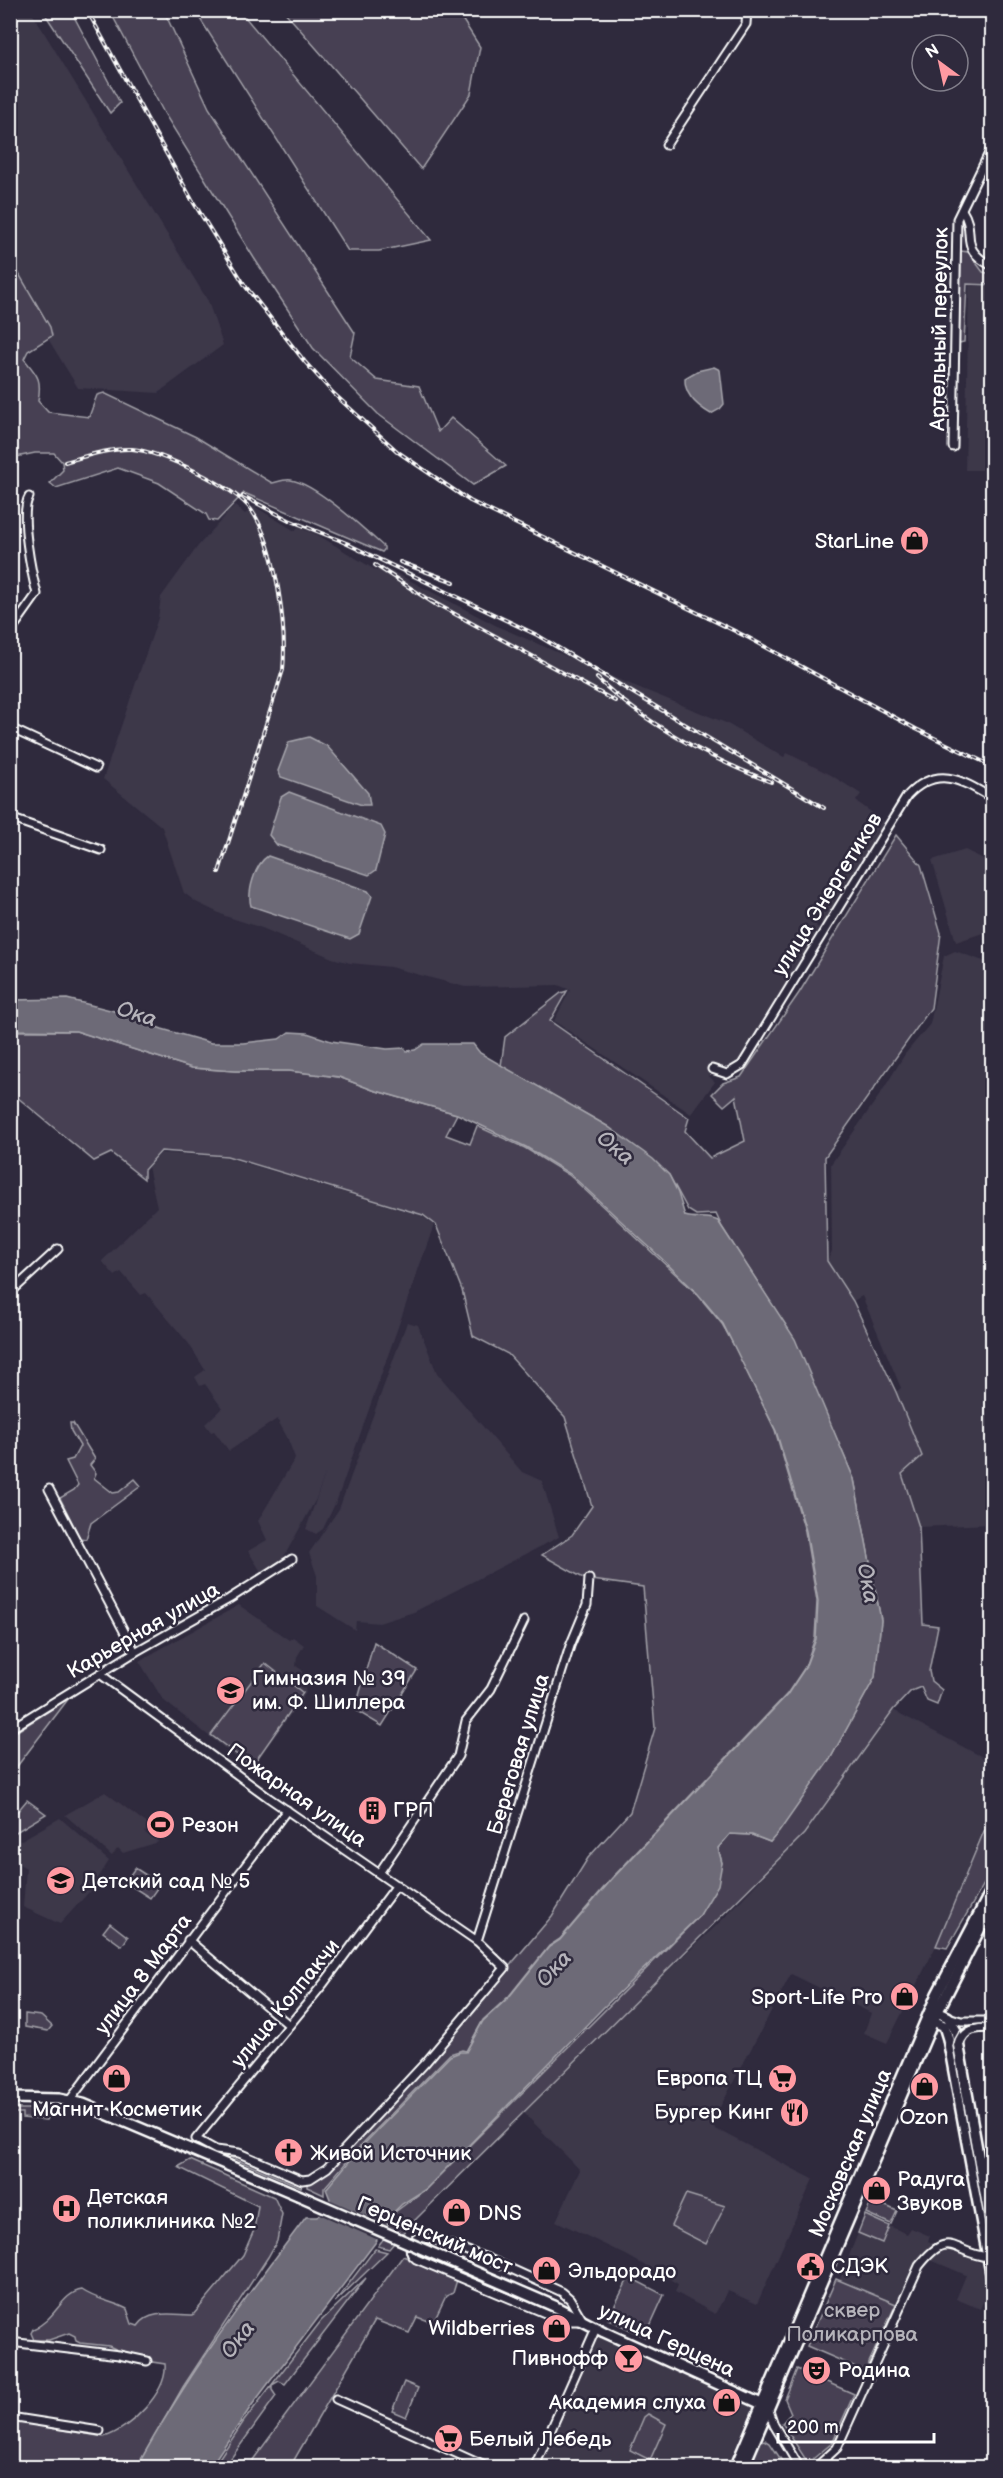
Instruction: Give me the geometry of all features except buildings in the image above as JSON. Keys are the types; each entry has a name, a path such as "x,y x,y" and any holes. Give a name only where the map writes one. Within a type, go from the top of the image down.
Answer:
{"main road":[{"name":"Московская улица","path":"932,2015 940,1987 993,1889"},
{"name":"Московская улица","path":"735,2468 765,2405 932,2015 993,1905"},
{"path":"932,2015 955,2028 993,2233"},
{"path":"946,2022 993,2279"},
{"name":"Герценский мост","path":"10,2098 70,2100 144,2128 556,2307"},
{"name":"улица Герцена","path":"556,2307 596,2328 765,2405"},
{"name":"Московская улица","path":"743,2468 765,2405"}],"street":[{"path":"666,145 746,24 747,10"},
{"name":"Артельный переулок","path":"953,447 957,219 993,147"},
{"path":"962,210 968,223 970,248 979,259 993,266"},
{"path":"10,632 37,594 28,560 26,507 29,497"},
{"path":"10,728 96,768"},
{"name":"улица Энергетиков","path":"712,1069 727,1074 742,1065 907,796 915,788 931,778 951,778 970,784 993,798"},
{"path":"10,818 101,850"},
{"path":"10,1293 58,1249"},
{"path":"49,1489 135,1652"},
{"name":"Карьерная улица","path":"10,1729 292,1559"},
{"name":"Береговая улица","path":"477,1941 570,1646 587,1605 589,1579"},
{"path":"379,1873 458,1756 466,1721 491,1689 524,1621"},
{"name":"Пожарная улица","path":"100,1674 287,1810 477,1941 505,1968 426,2062 327,2168 310,2179 302,2180 239,2153 216,2150 196,2139"},
{"name":"улица 8 Марта","path":"70,2100 287,1810"},
{"name":"улица Колпакчи","path":"196,2139 324,1983 397,1885"},
{"path":"188,1940 289,2025"},
{"path":"949,2044 955,2028 966,2021"},
{"path":"946,2022 993,2021"},
{"path":"955,2028 993,2028"},
{"path":"959,2048 962,2037 973,2029"},
{"path":"419,2236 437,2240 487,2258 564,2293 575,2306 583,2321 568,2321 532,2308 416,2259 410,2252 411,2244 419,2236"},
{"path":"815,2468 837,2448 919,2266 927,2256 944,2244 950,2244 988,2257"},
{"path":"556,2307 565,2303 564,2293"},
{"path":"534,2468 596,2328"},
{"path":"10,2342 119,2355 147,2361"},
{"path":"336,2399 489,2468"},
{"path":"765,2405 800,2468"},
{"path":"10,2417 100,2431"}],"shaded area":[{"path":"11,11 31,11 208,301 223,345 158,393 78,388 11,278"},
{"path":"969,285 992,286 992,470 965,470"},
{"path":"235,505 245,514 254,506 295,531 298,527 318,535 377,571 380,565 499,627 575,660 578,657 608,675 726,723 784,757 787,753 831,775 861,794 856,801 885,822 834,902 836,904 823,924 819,921 816,926 819,928 812,939 809,937 806,943 809,947 739,1060 724,1069 715,1066 708,1075 715,1082 691,1114 554,1021 570,990 558,985 465,987 390,967 350,963 225,916 196,902 184,893 162,827 103,779 158,618 161,597 198,546"},
{"path":"965,850 992,863 992,930 956,942 932,860"},
{"path":"955,951 992,964 992,1524 919,1527 902,1474 922,1456 896,1392 901,1388 862,1296 853,1301 827,1261 832,1251 831,1164 881,1093 905,1054 930,1024 944,956"},
{"path":"161,1153 225,1157 422,1216 434,1225 337,1500 323,1529 316,1534 306,1529 326,1471 316,1499 281,1562 263,1575 248,1551 267,1540 258,1521 295,1458 287,1437 277,1419 229,1451 214,1431 211,1432 205,1424 222,1408 205,1384 200,1386 195,1377 205,1370 189,1344 146,1293 141,1295 121,1272 115,1276 102,1261 157,1207 148,1167"},
{"path":"407,1322 418,1325 437,1373 522,1472 542,1481 559,1537 414,1612 379,1623 356,1621 355,1630 317,1606 317,1576 309,1553 339,1509"},
{"name":"Гимназия № 39 им. Ф. Шиллера","path":"239,1605 289,1640 293,1637 304,1645 297,1657 296,1666 302,1670 306,1693 251,1769 163,1700 139,1661"},
{"path":"893,1710 992,1762 992,1807 936,1946 887,2043 864,2033 871,2013 791,1974 710,2126 813,2179 757,2304 728,2291 715,2314 675,2292 678,2284 626,2255 556,2221 580,2170 524,2113 623,2013 724,1918 804,1834"},
{"path":"105,1792 149,1825 145,1833 159,1842 123,1853 118,1848 112,1856 65,1815"},
{"name":"Детский сад № 5","path":"60,1818 109,1861 90,1891 60,1924 23,1907 26,1868 11,1859 10,1854 11,1846"},
{"path":"865,2215 907,2234 911,2228 930,2236 928,2241 981,2263 987,2293 980,2309 956,2299 966,2275 921,2256 898,2304 839,2281"},
{"path":"598,2337 753,2407 727,2467 539,2468"}],"green space":[{"path":"43,11 71,11 120,103 110,113"},
{"path":"110,11 164,11 209,108 355,333 350,357 377,380 419,386 438,432 451,418 506,466 473,485 378,414 313,348 164,113"},
{"path":"195,11 240,11 431,240 379,251 348,251"},
{"path":"284,11 457,11 480,47 471,94 421,169"},
{"path":"961,251 968,252 983,272 992,274 992,285 967,284 964,342 959,343"},
{"path":"11,265 15,267 50,327 52,336 28,351 24,359 38,378 38,401 48,412 89,417 97,395 104,393 196,437 272,483 291,480 301,483 326,498 384,547 384,550 382,552 244,493 217,521 209,520 206,514 159,483 118,468 56,488 50,483 63,470 62,462 54,453 35,453 11,458"},
{"path":"896,835 921,865 941,933 931,1008 825,1157 827,1261 853,1301 896,1392 922,1456 902,1474 919,1527 923,1624 938,1626 929,1671 931,1681 942,1690 937,1705 927,1701 921,1687 911,1691 893,1710 804,1834 406,2229 389,2249 378,2246 395,2212 426,2189 700,1915 722,1863 718,1848 730,1834 752,1835 770,1842 830,1759 875,1677 881,1620 854,1479 793,1337 722,1227 716,1214 696,1215 688,1210 669,1175 607,1126 501,1066 505,1037 561,993 567,991 550,1021 689,1118 685,1131 710,1158 745,1141 736,1096 724,1106 712,1094 723,1083 741,1077 799,993"},
{"path":"10,1031 76,1031 192,1068 289,1071 339,1077 373,1090 457,1114 446,1135 470,1144 477,1126 525,1148 569,1175 697,1294 722,1324 775,1430 805,1531 817,1601 815,1638 805,1667 787,1694 612,1878 560,1939 549,1946 509,1996 483,2020 466,2051 450,2054 364,2142 324,2188 324,2195 307,2185 427,2063 552,1916 588,1858 630,1812 655,1728 643,1587 585,1579 542,1555 572,1535 592,1506 565,1417 508,1354 473,1336 462,1290 436,1225 423,1215 227,1156 161,1151 144,1170 144,1179 111,1153 94,1161 11,1092"},
{"path":"70,1423 73,1423 95,1459 90,1465 96,1473 94,1478 113,1493 119,1492 135,1479 141,1486 91,1523 86,1539 80,1538 60,1498 78,1485 66,1461 73,1459 80,1446 71,1431"},
{"path":"374,1642 417,1670 382,1726 355,1710"},
{"path":"265,1663 303,1693 252,1766 211,1735"},
{"path":"69,1698 15,1769 11,1777 11,1735"},
{"path":"27,1800 46,1814 11,1835 11,1811 17,1812"},
{"path":"992,1825 992,1870 947,1948 936,1946 984,1831"},
{"path":"135,1868 160,1884 150,1898 125,1882"},
{"path":"110,1923 128,1937 122,1946 103,1932"},
{"path":"25,2014 41,2016 52,2026 48,2031 25,2027"},
{"path":"11,2109 46,2109 50,2116 46,2120 22,2118 22,2113 11,2113"},
{"path":"218,2152 237,2155 303,2182 301,2187"},
{"path":"190,2160 274,2197 282,2214 277,2241 268,2257 183,2387 137,2467 11,2467 10,2421 104,2437 124,2427 145,2408 154,2398 164,2375 165,2364 139,2360 109,2346 80,2343 76,2341 75,2336 69,2333 49,2340 34,2340 31,2333 33,2329 47,2320 63,2301 82,2290 127,2309 132,2324 138,2326 155,2315 193,2315 243,2255 254,2230 258,2206 178,2167"},
{"path":"686,2194 725,2206 706,2244 671,2226"},
{"path":"872,2200 897,2211 891,2224 866,2213"},
{"path":"865,2215 889,2226 882,2243 858,2233"},
{"path":"375,2249 387,2252 335,2302"},
{"path":"403,2256 457,2280 453,2293 446,2296 433,2323 417,2317 409,2333 375,2320 290,2467 247,2468"},
{"path":"629,2277 664,2295 645,2337 608,2319"},
{"path":"366,2278 285,2384 279,2381 272,2385 276,2396 226,2465 218,2460 244,2421 321,2321"},
{"name":"сквер Поликарпова","path":"836,2279 896,2304 865,2371 807,2346"},
{"path":"797,2369 854,2394 832,2443 808,2463 782,2423 791,2413 785,2399"},
{"path":"404,2382 418,2388 406,2417 392,2411"},
{"path":"648,2414 666,2424 650,2460 630,2450 644,2417"},
{"path":"765,2440 770,2443 786,2467 747,2468 758,2442"}],"water":[{"path":"714,367 720,370 724,404 711,414 689,395 685,378 697,371"},
{"path":"309,737 327,746 368,793 370,805 362,805 281,777 278,771 289,742"},
{"path":"289,792 381,826 385,834 376,870 369,875 277,845 269,835 281,797"},
{"path":"268,856 368,891 372,896 359,934 350,939 251,906 250,893 253,879 259,865"},
{"name":"Ока","path":"67,999 114,1011 162,1029 211,1043 243,1043 279,1039 289,1032 307,1033 331,1041 387,1049 404,1048 407,1051 415,1050 424,1044 473,1044 480,1053 607,1126 653,1159 669,1175 678,1193 685,1216 718,1221 795,1339 854,1479 881,1620 875,1677 830,1759 779,1832 770,1842 752,1835 730,1834 718,1848 722,1863 718,1885 700,1915 603,2008 426,2189 395,2211 375,2243 252,2405 210,2467 137,2467 175,2402 217,2339 306,2217 317,2217 330,2199 326,2189 363,2145 450,2056 466,2052 483,2021 509,1997 549,1947 560,1940 612,1879 787,1695 805,1668 816,1639 818,1601 806,1531 776,1431 723,1324 698,1294 570,1174 526,1147 457,1114 373,1090 339,1077 289,1071 192,1068 76,1031 11,1030 11,1000"}],"pier":[{"path":"326,2198 390,2226 381,2241 317,2213"}],"tram line":[{"path":"992,2024 967,2026 958,2033 953,2046 992,2261"}],"railway":[{"path":"87,10 192,200 246,287 305,362 333,393 398,452 470,501 749,638 916,729 992,766"},
{"path":"65,462 107,451 132,449 145,451 178,463 214,481 243,502 252,511 268,545 281,610 283,670 219,872"},
{"path":"243,496 289,520 349,544"},
{"path":"341,541 537,635 824,808"},
{"path":"400,562 454,582"},
{"path":"375,565 438,606"},
{"path":"431,601 615,701"},
{"path":"597,678 635,710 679,738 725,763 771,782"}],"place":[{"name":"StarLine","path":"915,541"},
{"name":"Гимназия № 39 им. Ф. Шиллера","path":"231,1690"},
{"name":"ГРП","path":"372,1810"},
{"name":"Резон","path":"160,1825"},
{"name":"Детский сад № 5","path":"61,1881"},
{"name":"Sport-Life Pro","path":"904,1997"},
{"name":"Магнит Косметик","path":"117,2078"},
{"name":"Европа ТЦ","path":"783,2078"},
{"name":"Ozon","path":"924,2086"},
{"name":"Бургер Кинг","path":"794,2112"},
{"name":"Живой Источник","path":"289,2153"},
{"name":"Радуга Звуков","path":"876,2191"},
{"name":"Детская поликлиника №2","path":"66,2209"},
{"name":"DNS","path":"457,2213"},
{"name":"СДЭК","path":"810,2266"},
{"name":"Эльдорадо","path":"547,2271"},
{"name":"Wildberries","path":"556,2328"},
{"name":"Пивнофф","path":"629,2358"},
{"name":"Родина","path":"817,2370"},
{"name":"Академия слуха","path":"727,2402"},
{"name":"Белый Лебедь","path":"448,2439"}]}
